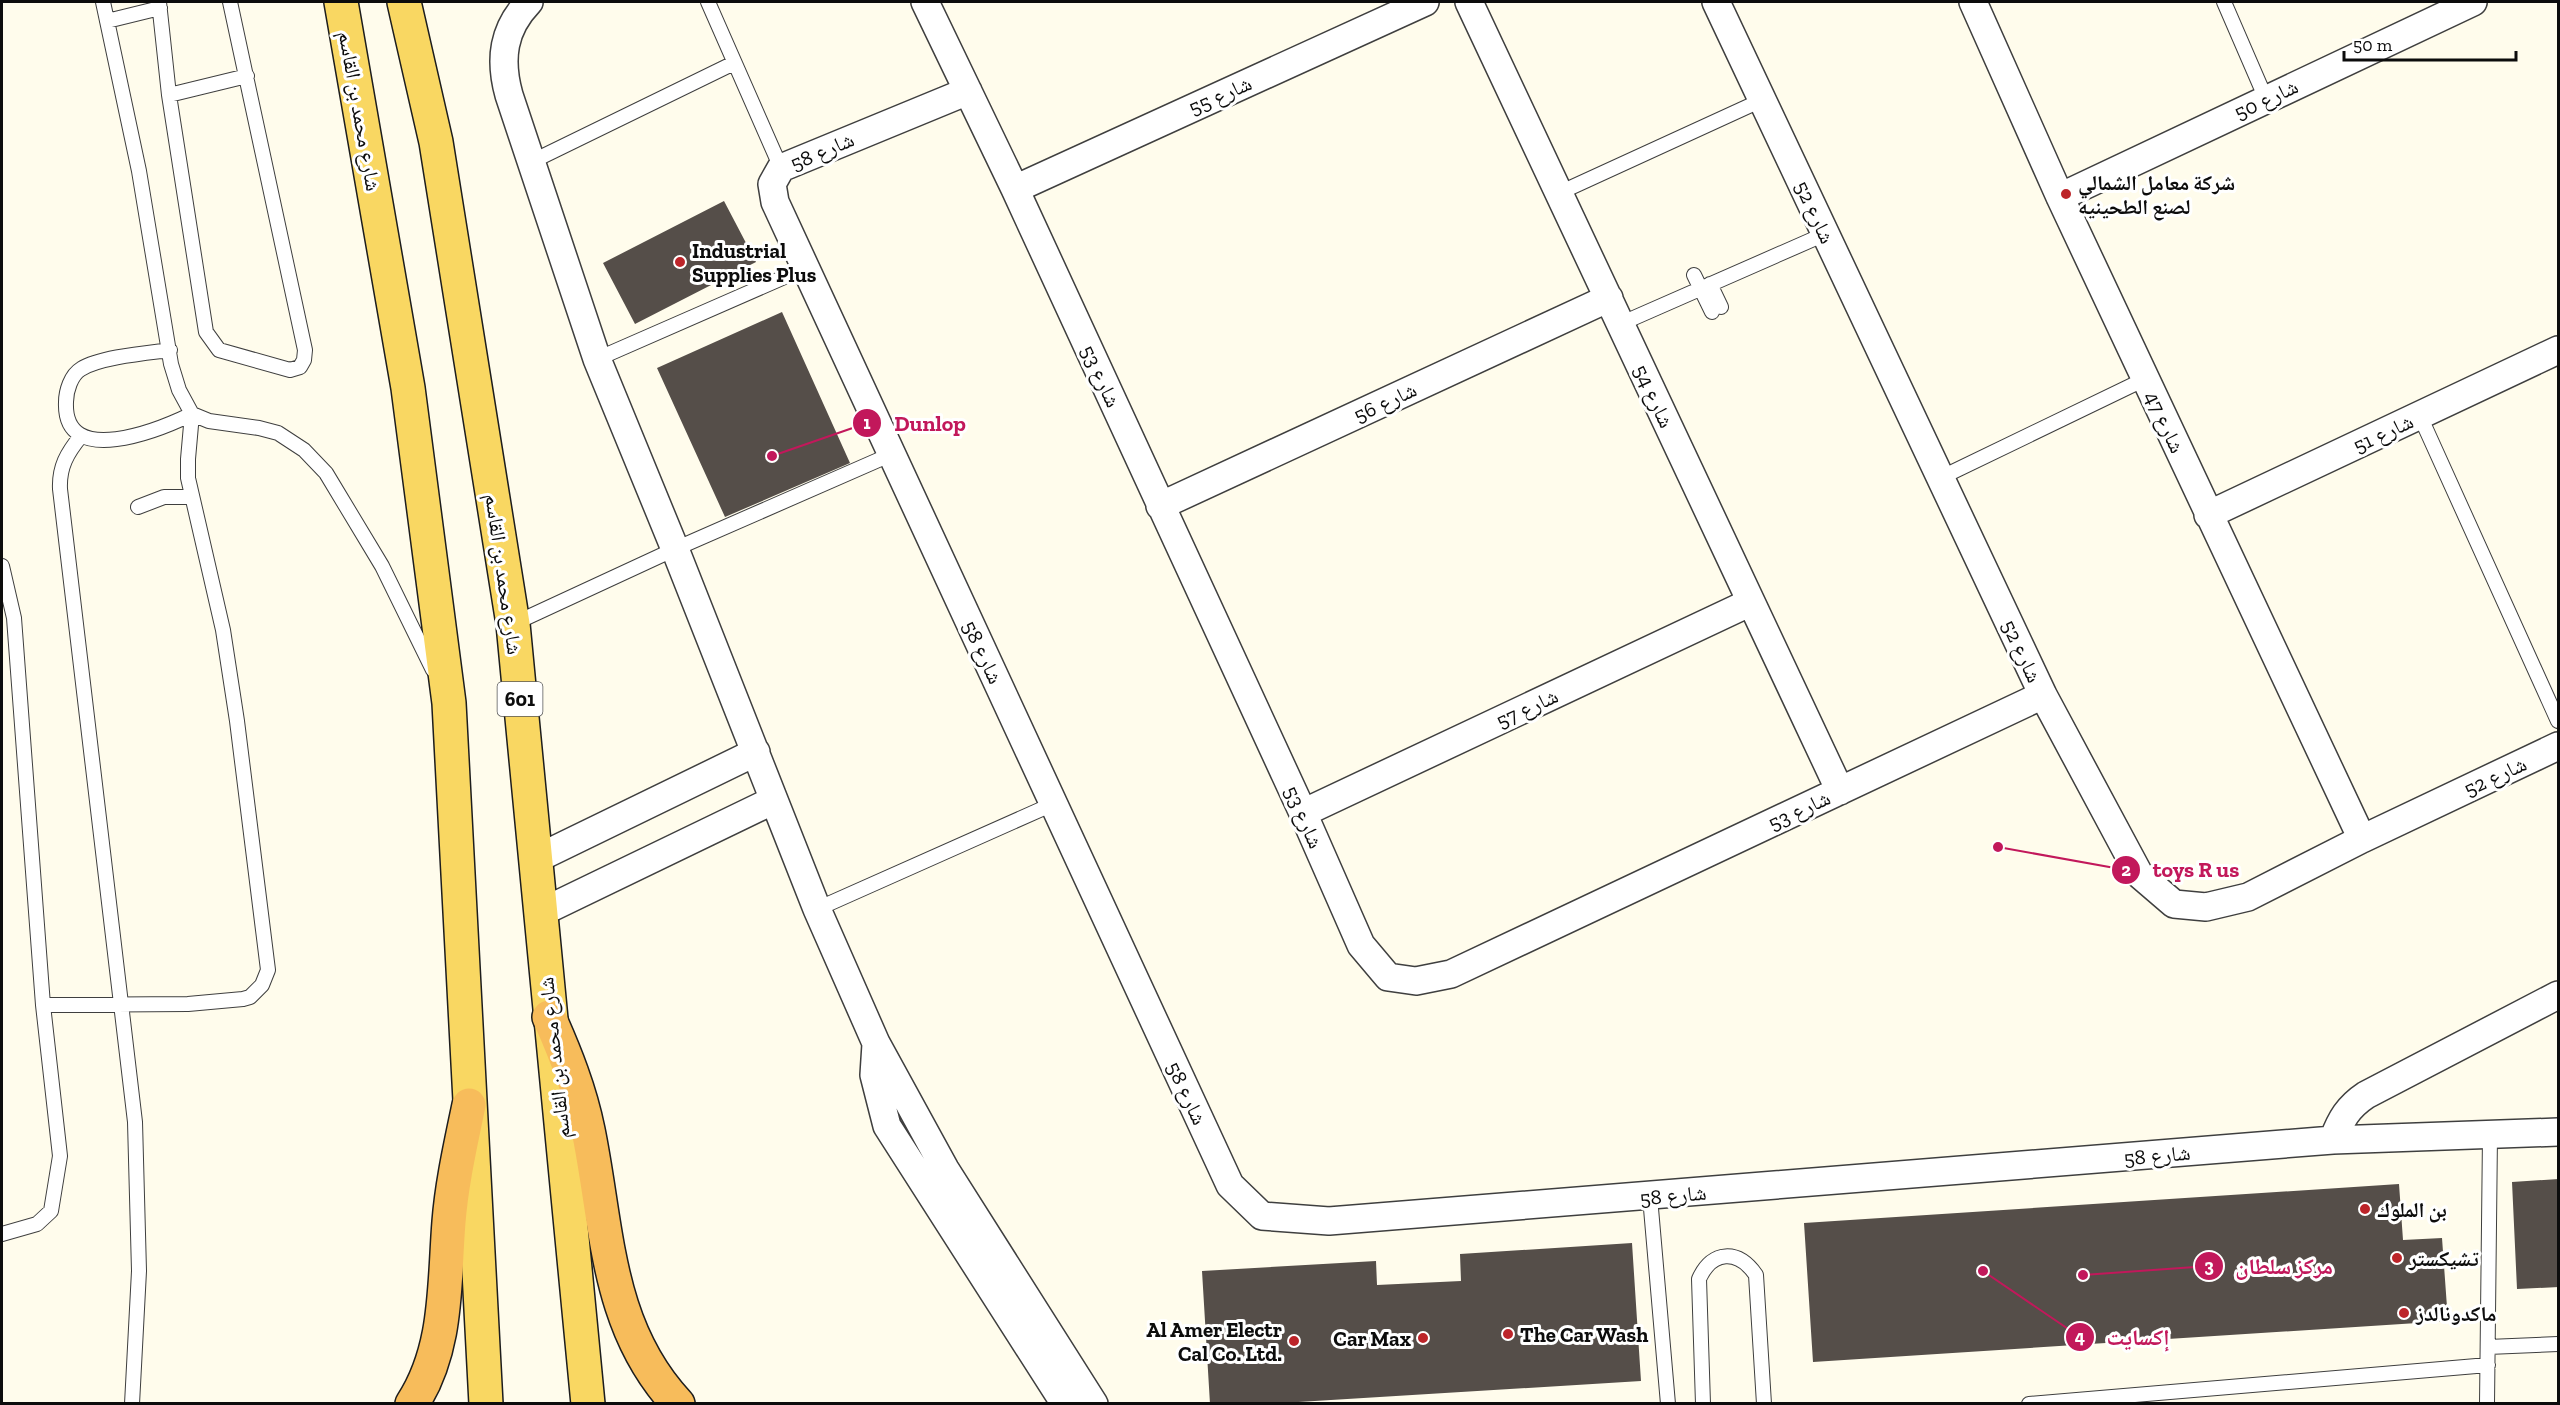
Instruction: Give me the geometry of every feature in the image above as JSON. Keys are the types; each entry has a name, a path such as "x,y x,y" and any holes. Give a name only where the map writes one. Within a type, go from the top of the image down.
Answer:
{"highway":[{"path":"549,1017 578,1089 587,1126 609,1264 617,1294 640,1350 656,1377 678,1404"},
{"path":"412,1404 428,1371 442,1321 449,1221 457,1163 469,1105"}],"main road":[{"name":"شارع محمد بن القاسم","path":"341,2 408,388 449,703 486,1404"},
{"name":"شارع محمد بن القاسم","path":"404,2 436,142 513,624 588,1404"}],"street":[{"path":"529,2 518,13 508,32 503,53 503,75 597,359 675,549 817,909 876,1043 945,1169 1094,1404"},
{"name":"شارع 53","path":"925,2 1015,189 1303,813 1361,945 1388,977 1416,981 1451,974 2043,695"},
{"name":"شارع 55","path":"1015,189 1425,2"},
{"name":"شارع 54","path":"1469,2 1840,791"},
{"name":"شارع 52","path":"1716,2 2043,695 2139,874 2174,904 2206,908 2248,897 2362,839 2559,746"},
{"name":"شارع 47","path":"1973,2 2145,380 2362,839"},
{"name":"شارع 50","path":"2060,197 2473,2"},
{"name":"شارع 58","path":"968,91 781,168 772,183 775,202 1230,1185 1262,1216 1329,1221 1650,1197 2333,1140 2559,1132"},
{"name":"شارع 56","path":"1160,506 1609,298"},
{"name":"شارع 51","path":"2208,515 2559,350"},
{"name":"شارع 57","path":"1303,813 1751,602"},
{"path":"536,859 756,752"},
{"path":"540,914 774,800"},
{"path":"2333,1140 2341,1117 2360,1099 2559,995"},
{"path":"876,1043 873,1075 887,1126 1065,1404"}],"lane":[{"path":"103,2 139,171 174,377 185,403 192,414 209,421 259,428 278,434 292,441 316,461 326,473 382,566 449,703"},
{"path":"107,21 159,5 169,95 206,333 219,350 290,370 300,367 304,360 305,350 230,2"},
{"path":"708,2 781,168"},
{"path":"2224,2 2266,99"},
{"path":"531,162 734,63"},
{"path":"169,95 247,76"},
{"path":"1559,193 1762,100"},
{"path":"1620,324 1826,234"},
{"path":"597,359 805,267"},
{"path":"1694,275 1705,286 1717,310"},
{"path":"170,350 119,357 80,370 67,390 66,403 72,426 81,436 118,440 144,434 192,414"},
{"path":"1940,478 2145,380"},
{"path":"43,1005 188,1004 243,999 250,997 262,985 267,970 237,720 223,630 192,497 188,459 192,414"},
{"path":"2420,416 2559,721"},
{"path":"81,436 65,458 61,468 60,489 120,1006 130,1074 138,1181 139,1271 132,1404"},
{"path":"513,624 675,549 892,454"},
{"path":"138,507 164,497 192,497"},
{"path":"2,566 14,618 43,1005 60,1156 51,1211 37,1224 2,1234"},
{"path":"817,909 1053,804"},
{"path":"2487,1404 2490,1135"},
{"path":"1650,1197 1668,1404"},
{"path":"1704,1404 1699,1279 1704,1267 1714,1259 1726,1256 1738,1257 1749,1264 1756,1275 1764,1404"},
{"path":"2488,1347 2559,1344"},
{"path":"2029,1404 2488,1365"}],"building":[{"name":"Industrial Supplies Plus","path":"724,201 756,262 635,324 603,263"},
{"path":"782,312 850,463 725,517 657,368"},
{"path":"2559,1179 2559,1287 2517,1289 2512,1182"},
{"path":"2399,1184 2403,1240 2442,1238 2448,1321 1813,1362 1804,1223"},
{"path":"1632,1243 1641,1381 1267,1404 1210,1404 1202,1271 1376,1261 1377,1285 1461,1281 1460,1254"}],"place":[{"name":"شركة معامل الشمالي لصنع الطحينيه","path":"2066,194"},
{"name":"Industrial Supplies Plus","path":"680,262"},
{"name":"Dunlop","path":"772,456"},
{"name":"toys R us","path":"1998,847"},
{"name":"بن الملوك","path":"2365,1209"},
{"name":"تشيكستر","path":"2397,1258"},
{"name":"إكسايت","path":"1983,1271"},
{"name":"مركز سلطان","path":"2083,1275"},
{"name":"ماكدونالدز","path":"2404,1313"},
{"name":"The Car Wash","path":"1508,1334"},
{"name":"Car Max","path":"1423,1338"},
{"name":"Al Amer Electr Cal Co. Ltd.","path":"1294,1341"}]}
